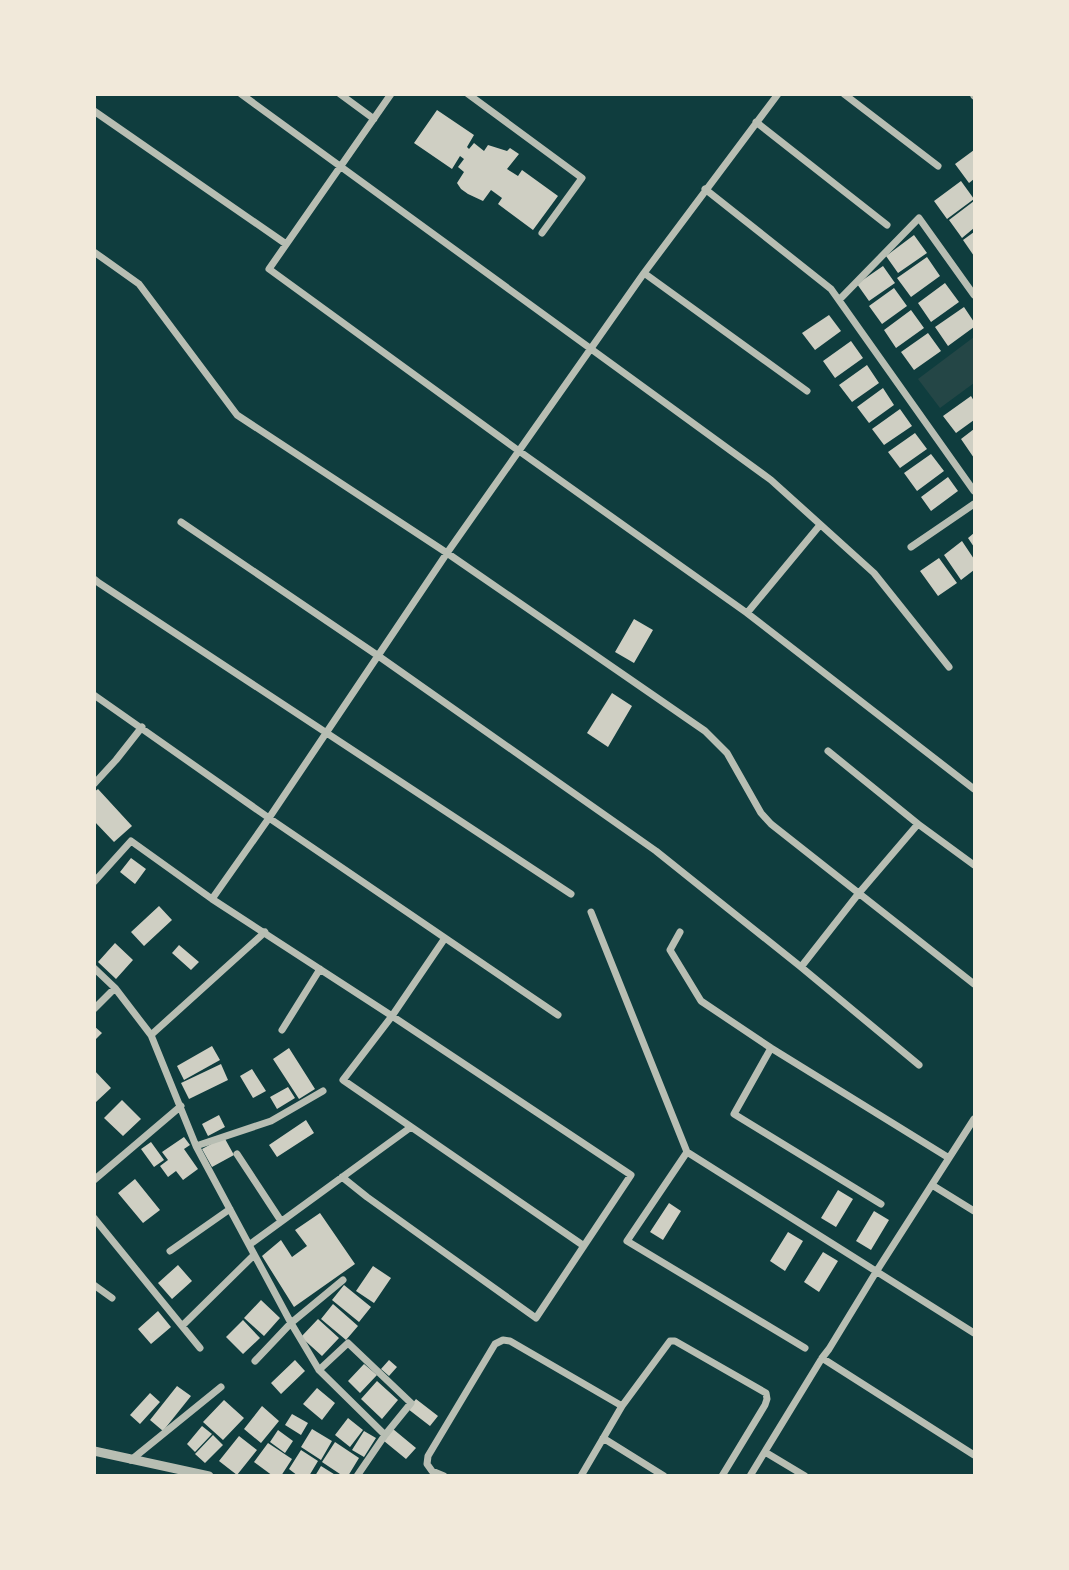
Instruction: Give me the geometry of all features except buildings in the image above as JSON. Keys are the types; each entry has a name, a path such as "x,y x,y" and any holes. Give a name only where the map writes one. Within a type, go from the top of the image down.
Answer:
{"street":[{"path":"242,94 771,480 874,573 949,667"},
{"path":"340,94 374,120"},
{"path":"391,94 269,269 747,613 975,789"},
{"path":"468,94 582,178 542,233"},
{"path":"212,899 447,553 591,348 705,189 778,94"},
{"path":"844,94 938,166"},
{"path":"94,111 286,244"},
{"path":"756,122 887,225"},
{"path":"705,189 831,289 975,491"},
{"path":"839,300 919,218 975,295"},
{"path":"94,252 139,284 237,415 447,553 705,731 727,753 761,813 771,824 975,984"},
{"path":"644,273 807,391"},
{"path":"911,547 975,504"},
{"path":"181,522 377,655 656,851 802,967 919,1065"},
{"path":"747,613 820,525"},
{"path":"94,579 571,894"},
{"path":"94,695 558,1015"},
{"path":"94,784 142,727"},
{"path":"828,751 918,824 975,865"},
{"path":"802,967 859,893 918,824"},
{"path":"94,881 131,841 212,899 631,1175 536,1318 342,1177"},
{"path":"591,912 687,1152 975,1333"},
{"path":"152,1035 265,932"},
{"path":"680,932 670,950 701,1001 771,1048 949,1158"},
{"path":"445,938 392,1016 343,1080 584,1246"},
{"path":"94,968 115,988 152,1035 195,1146 319,1370 385,1435"},
{"path":"282,1030 320,969"},
{"path":"94,1009 115,988"},
{"path":"771,1048 734,1114 881,1204"},
{"path":"195,1146 271,1121 323,1091"},
{"path":"94,1180 181,1106"},
{"path":"750,1475 975,1119"},
{"path":"249,1245 411,1127"},
{"path":"687,1152 627,1241 805,1349"},
{"path":"237,1154 282,1221"},
{"path":"932,1185 975,1211"},
{"path":"170,1251 230,1209"},
{"path":"94,1218 200,1348"},
{"path":"182,1326 254,1255"},
{"path":"255,1361 291,1323 343,1280"},
{"path":"94,1285 112,1298"},
{"path":"444,1475 432,1471 427,1464 428,1456 495,1344 503,1340 510,1341 622,1406"},
{"path":"581,1475 622,1406 670,1341 675,1341 766,1393 765,1405 722,1475"},
{"path":"319,1370 348,1343 411,1403 357,1475"},
{"path":"822,1358 975,1455"},
{"path":"131,1460 221,1387"},
{"path":"603,1438 664,1475"},
{"path":"94,1451 209,1475"},
{"path":"765,1452 805,1475"}],"shaded area":[{"path":"974,337 974,383 940,408 918,379"}]}
